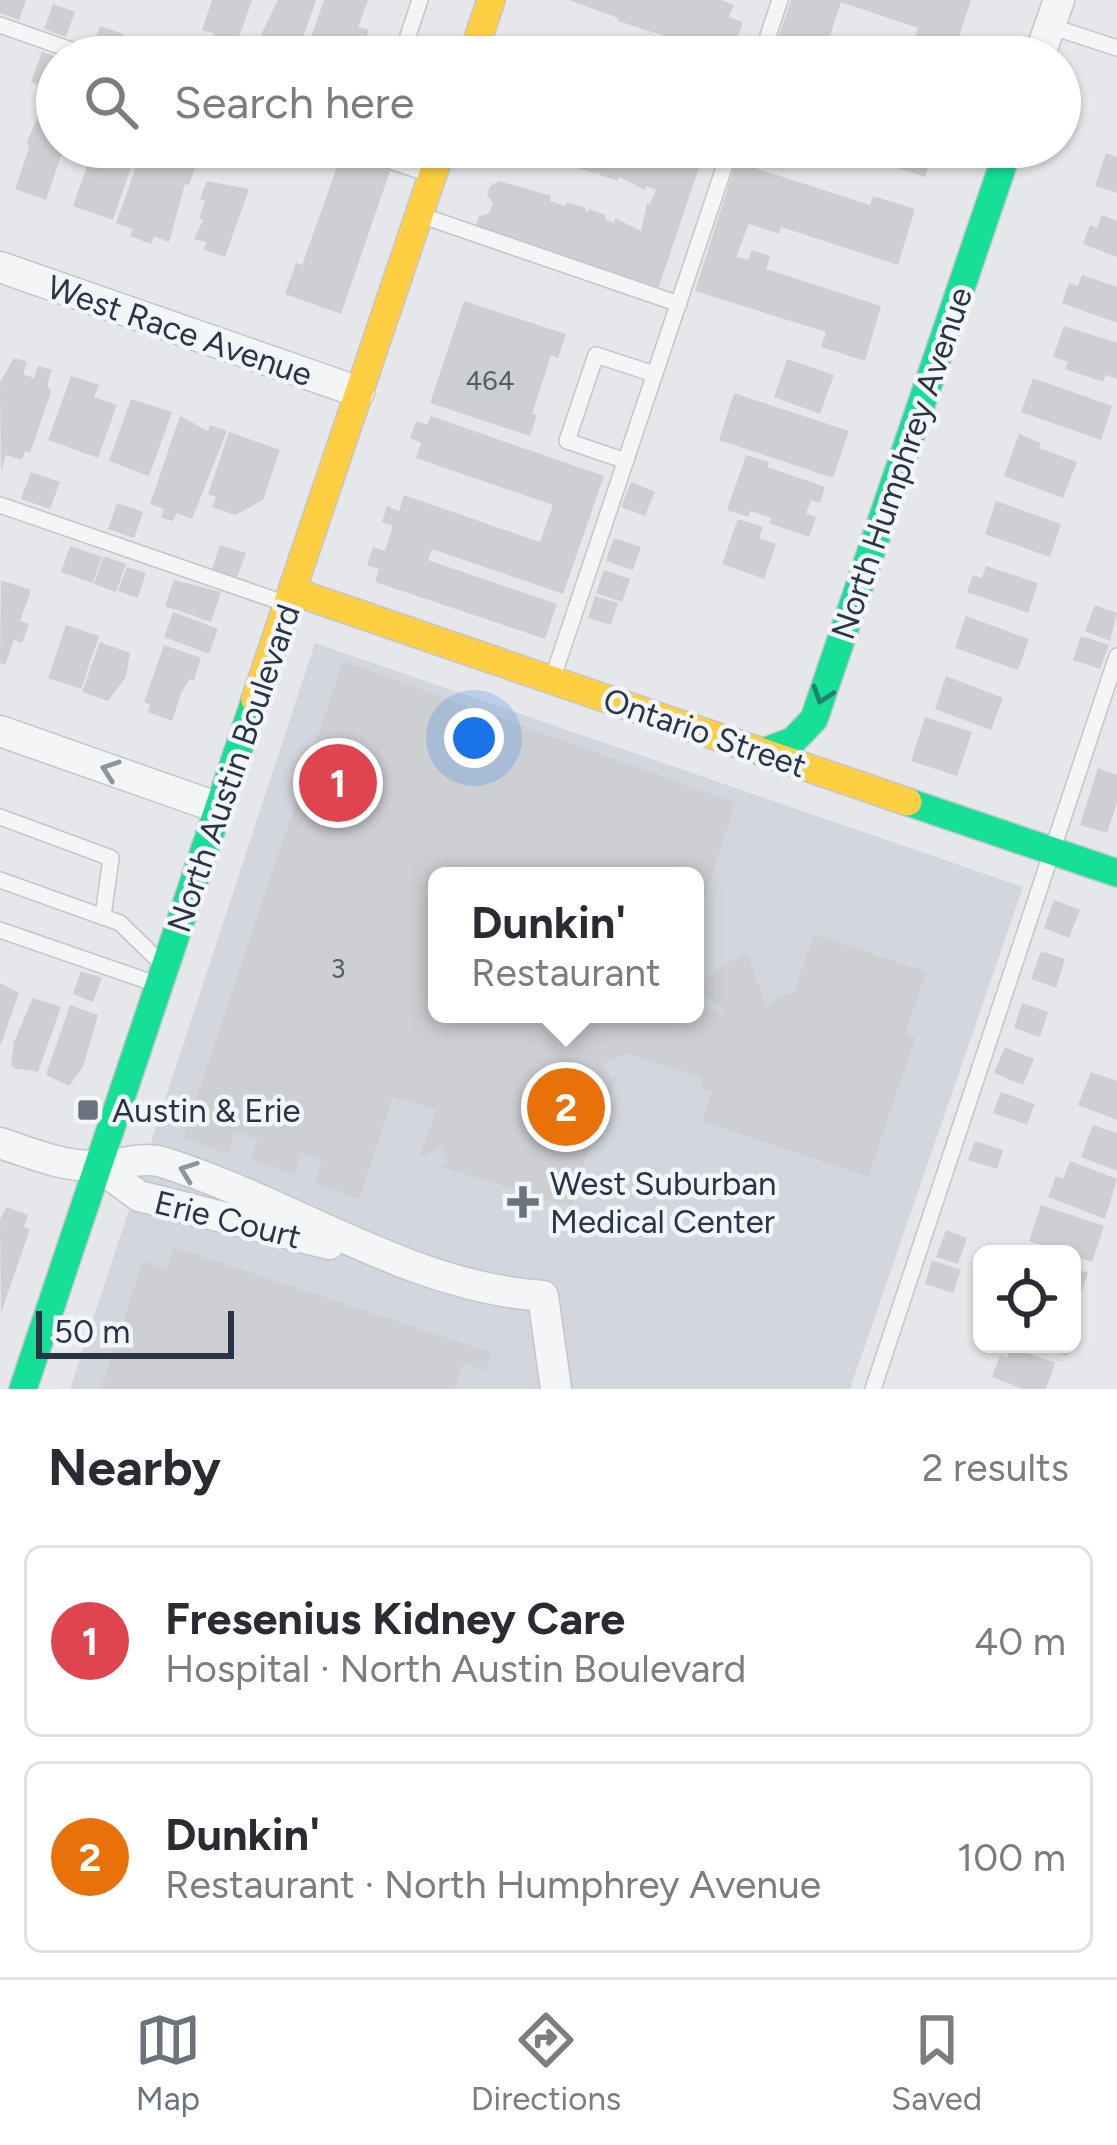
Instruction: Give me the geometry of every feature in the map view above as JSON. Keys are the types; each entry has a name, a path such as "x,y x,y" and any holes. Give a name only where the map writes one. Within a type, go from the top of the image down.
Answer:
{"street":[{"path":"479,36 491,0"},
{"name":"North Austin Boulevard","path":"23,1371 98,1166 435,168"},
{"name":"North Humphrey Avenue","path":"763,752 793,741 814,718 1002,168"},
{"name":"West Race Avenue","path":"0,267 359,392"},
{"name":"Ontario Street","path":"290,598 552,680 1117,873"},
{"path":"0,731 219,808"},
{"path":"0,1142 61,1164 98,1166"},
{"name":"Erie Court","path":"98,1166 139,1196 412,1264 479,1287 543,1296 556,1389"}],"lane":[{"path":"408,36 420,0"},
{"path":"767,36 780,0"},
{"path":"1054,13 1117,48"},
{"path":"0,25 36,38"},
{"path":"413,168 432,176"},
{"path":"552,680 724,168"},
{"path":"419,215 679,304"},
{"path":"626,460 567,441 596,355 654,374"},
{"path":"0,505 290,598"},
{"path":"873,1389 1117,656"},
{"path":"0,817 111,858 103,916"},
{"path":"0,880 120,923 162,976"},
{"path":"0,930 162,976"}],"shaded area":[{"name":"West Suburban Medical Center","path":"315,643 1023,887 850,1389 70,1389"}],"building":[{"path":"0,0 26,0 19,20 0,13"},
{"path":"212,0 252,0 239,36 213,36 202,30"},
{"path":"278,0 316,0 303,36 261,35"},
{"path":"324,0 368,0 358,27 369,30 367,36 311,36"},
{"path":"569,0 721,0 734,5 729,17 743,22 738,36 665,36"},
{"path":"791,0 971,0 959,36 915,36 918,28 841,2 830,36 779,36"},
{"path":"53,4 75,12 66,36 44,29"},
{"path":"100,26 123,34 122,36 96,36"},
{"path":"36,121 36,168 57,168 46,200 15,189"},
{"path":"1106,153 1117,157 1117,193 1095,186"},
{"path":"86,168 131,168 113,220 73,206"},
{"path":"136,168 195,168 189,185 185,184 169,242 154,236 151,244 130,236 133,229 116,223"},
{"path":"337,168 390,171 341,314 285,294 296,263 302,265"},
{"path":"578,168 699,168 658,289 480,232 476,225 479,216 489,214 493,203 487,195 499,181 551,196 550,201 565,206 567,202 585,208 587,213 589,209 606,215 614,223 615,218 641,231 647,203 656,190 646,186 645,190 619,177 617,181 598,170 597,174"},
{"path":"734,168 755,168 870,205 873,196 915,209 898,265 781,227 779,234 749,224 741,244 737,257 748,260 752,250 770,256 766,269 881,306 865,361 821,347 826,332 695,291"},
{"path":"898,168 928,168 925,177"},
{"path":"207,181 249,189 225,257 204,250 206,242 194,239 203,220 199,219 205,201 200,199"},
{"path":"1102,215 1117,221 1117,257 1083,244 1090,225 1097,228"},
{"path":"1082,275 1117,287 1117,323 1062,303 1069,283 1078,286"},
{"path":"464,301 566,334 558,358 551,355 530,436 430,403"},
{"path":"1064,326 1117,343 1117,379 1105,375 1103,382 1065,369 1068,362 1053,357"},
{"path":"14,358 27,362 23,374 34,378 38,366 52,370 47,384 51,392 30,453 25,451 22,460 6,455 1,471 0,382"},
{"path":"787,359 834,375 820,414 774,397"},
{"path":"71,376 99,385 94,397 117,405 98,458 48,440"},
{"path":"1033,378 1112,406 1101,440 1021,412"},
{"path":"734,393 849,431 833,478 719,440"},
{"path":"131,399 172,412 149,476 109,461"},
{"path":"180,416 208,431 210,425 227,431 192,519 177,513 173,521 161,518 164,509 150,504"},
{"path":"431,416 604,476 563,594 432,549 428,560 557,604 545,639 375,582 379,569 367,565 373,547 385,551 393,526 382,522 387,506 399,511 404,495 540,542 553,505 416,458 421,443 410,438 416,421 427,425"},
{"path":"229,432 280,450 263,500 235,515 212,507 216,497 208,494"},
{"path":"1019,434 1041,443 1039,448 1077,462 1063,498 1004,476"},
{"path":"746,455 825,487 820,503 811,500 806,514 816,517 809,537 751,511 748,517 727,510"},
{"path":"31,472 60,482 50,509 21,499"},
{"path":"631,482 655,492 645,516 621,507"},
{"path":"996,501 1061,524 1050,557 985,534"},
{"path":"117,503 143,512 134,538 108,529"},
{"path":"738,519 763,527 759,538 776,544 764,579 722,564"},
{"path":"614,538 641,547 633,570 606,561"},
{"path":"220,545 246,553 237,577 212,569"},
{"path":"70,546 102,557 93,583 61,572"},
{"path":"104,556 126,564 116,592 94,584"},
{"path":"986,566 1038,583 1028,613 967,592 973,575 982,578"},
{"path":"127,567 146,573 138,598 118,591"},
{"path":"604,570 630,579 622,602 596,593"},
{"path":"1,580 31,590 20,621 29,624 22,643 14,640 5,665 0,663"},
{"path":"174,580 221,592 211,622 165,606"},
{"path":"595,596 618,603 611,625 588,618"},
{"path":"1095,605 1117,613 1110,641 1085,631"},
{"path":"173,612 218,629 209,654 164,637"},
{"path":"966,616 1029,639 1018,670 955,648"},
{"path":"66,625 99,636 81,689 48,678"},
{"path":"1081,636 1109,645 1100,669 1073,660"},
{"path":"100,642 130,653 126,677 108,701 82,692"},
{"path":"164,645 201,658 172,721 148,712 150,705 144,702"},
{"path":"343,661 736,803 704,899 704,867 428,867 428,1023 704,1023 704,1007 723,1014 725,1010 704,995 704,980 743,953 766,1006 788,993 793,995 814,934 926,972 905,1033 916,1036 868,1177 702,1121 712,1092 700,1087 703,1078 625,1053 604,1065 611,1079 618,1074 572,1207 439,1166 449,1161 441,1147 419,1158 437,1110 393,1097 359,1199 315,1183 322,1161 301,1153 294,1175 251,1159 258,1139 235,1132 228,1154 183,1138"},
{"path":"946,676 1003,698 991,730 935,709"},
{"path":"925,717 972,732 957,776 911,761"},
{"path":"1098,768 1117,775 1117,802 1107,833 1080,825"},
{"path":"1054,900 1080,910 1069,938 1044,928"},
{"path":"1041,951 1065,959 1056,988 1031,979"},
{"path":"81,971 102,978 93,1002 73,994"},
{"path":"0,983 19,993 1,1044 0,1044"},
{"path":"33,998 61,1007 38,1072 11,1064 14,1042"},
{"path":"1022,1003 1048,1012 1040,1037 1014,1028"},
{"path":"70,1005 98,1015 83,1067 69,1086 46,1075"},
{"path":"1005,1047 1034,1059 1023,1085 994,1073"},
{"path":"1091,1072 1117,1081 1117,1120 1078,1105"},
{"path":"1001,1092 1035,1104 1027,1125 993,1113"},
{"path":"1093,1125 1117,1133 1117,1171 1081,1157"},
{"path":"975,1141 1003,1150 997,1169 968,1160"},
{"path":"1070,1161 1117,1179 1105,1219 1048,1197 1056,1176 1063,1179"},
{"path":"1041,1205 1104,1226 1092,1262 1081,1258 1081,1245 1029,1241"},
{"path":"7,1207 28,1215 24,1227 30,1229 1,1313 0,1219"},
{"path":"946,1230 967,1238 958,1264 936,1257"},
{"path":"174,1247 492,1353 485,1371 463,1363 454,1389 101,1389 143,1261 166,1269"},
{"path":"932,1260 961,1270 953,1293 925,1284"},
{"path":"1009,1353 1028,1353 1055,1363 1046,1389 1023,1389 992,1377 1000,1355 1007,1358"}],"traffic: fast":[{"path":"763,752 793,741 814,719 1002,168"},
{"path":"23,1389 255,700"},
{"path":"908,802 1117,873"}],"traffic: slow":[{"path":"479,36 491,0"},
{"path":"255,700 435,168"},
{"path":"292,591 908,802"}],"place":[{"name":"Fresenius Kidney Care","path":"338,783"},
{"name":"Dunkin'","path":"566,1107"},
{"name":"Austin & Erie","path":"88,1110"},
{"name":"West Suburban Medical Center","path":"523,1202"}]}
